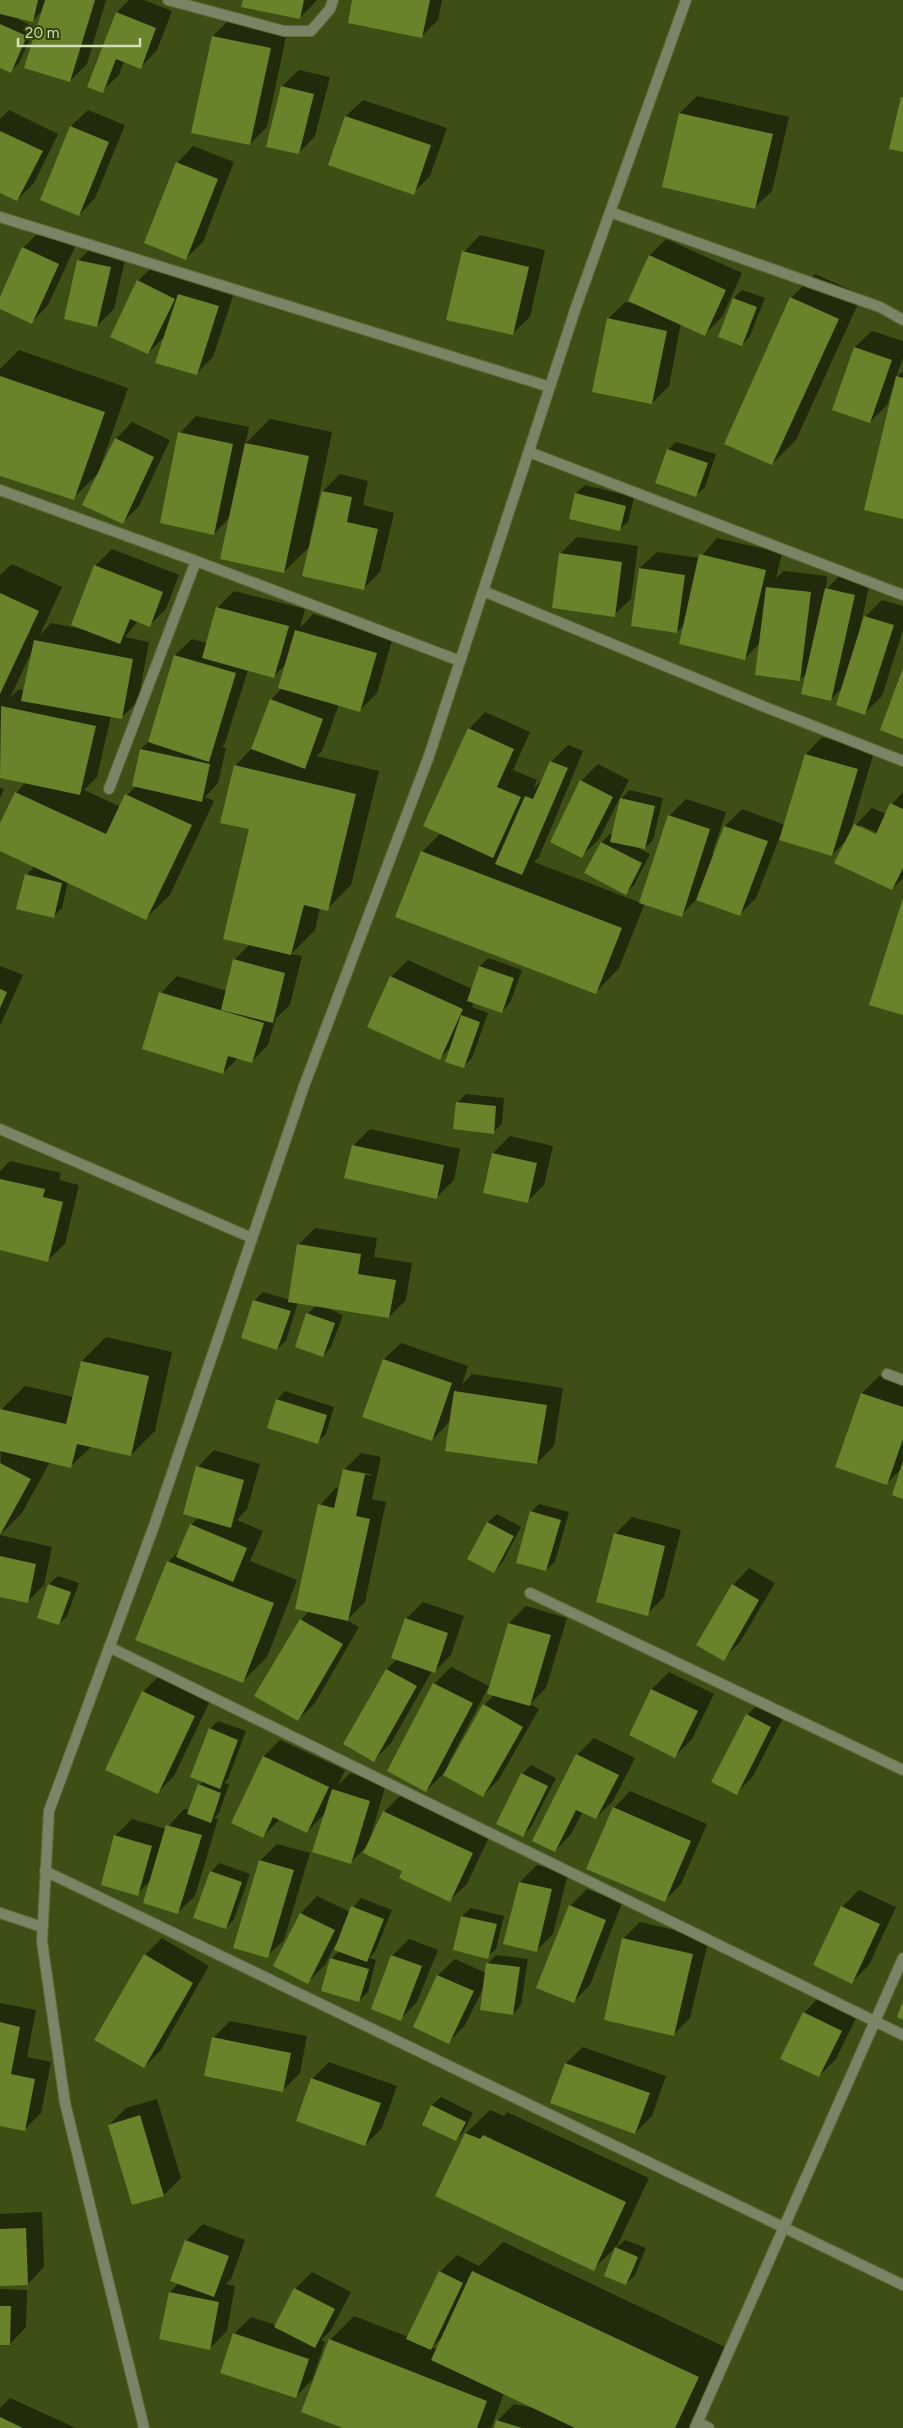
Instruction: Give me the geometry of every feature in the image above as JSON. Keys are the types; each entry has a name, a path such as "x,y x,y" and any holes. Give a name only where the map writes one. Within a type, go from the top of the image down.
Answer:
{"street":[{"path":"168,0 284,31 311,31 330,9 333,0"},
{"path":"144,2428 65,2103 42,1941 49,1811 157,1517 304,1086 429,756 550,387 686,0"},
{"path":"610,212 880,307 903,320"},
{"path":"0,217 550,387"},
{"path":"529,452 903,595"},
{"path":"0,490 196,561 460,661"},
{"path":"109,789 196,561"},
{"path":"483,591 770,709 903,760"},
{"path":"0,1129 252,1238"},
{"path":"887,1374 903,1380"},
{"path":"530,1593 903,1770"},
{"path":"109,1647 632,1904 876,2020 903,2035"},
{"path":"45,1871 903,2285"},
{"path":"0,1913 42,1927"},
{"path":"709,2428 696,2425 903,1958"}],"building":[{"path":"0,0 38,0 33,22 0,14"},
{"path":"45,0 95,0 70,82 24,68"},
{"path":"243,0 304,0 300,19 241,7"},
{"path":"352,0 430,0 422,38 348,23"},
{"path":"116,12 156,28 141,69 116,59 103,93 87,87"},
{"path":"0,24 27,36 11,73 0,68"},
{"path":"212,36 271,48 250,145 191,133"},
{"path":"281,86 314,94 299,154 266,147"},
{"path":"901,97 903,97 903,152 889,149"},
{"path":"679,113 773,134 755,209 662,187"},
{"path":"345,116 431,145 414,195 328,165"},
{"path":"70,126 109,142 79,216 40,200"},
{"path":"0,131 43,151 17,201 0,193"},
{"path":"176,162 218,179 186,260 144,243"},
{"path":"22,247 59,264 32,324 0,309 0,297"},
{"path":"462,251 529,267 513,335 446,320"},
{"path":"649,255 726,290 705,336 628,301"},
{"path":"77,260 111,267 97,327 64,319"},
{"path":"137,280 175,299 148,354 110,337"},
{"path":"178,294 219,306 197,375 155,363"},
{"path":"790,297 839,319 772,465 724,444"},
{"path":"733,298 757,307 742,346 718,337"},
{"path":"607,318 667,331 652,404 592,392"},
{"path":"854,347 892,360 870,423 832,410"},
{"path":"0,376 105,412 74,500 0,476"},
{"path":"896,376 903,378 903,519 864,510"},
{"path":"178,432 233,444 214,535 160,523"},
{"path":"115,438 154,457 123,524 82,505"},
{"path":"245,443 309,456 284,573 220,559"},
{"path":"667,449 708,463 696,497 655,483"},
{"path":"322,491 352,497 347,522 378,529 364,590 302,576"},
{"path":"575,493 626,506 620,531 569,519"},
{"path":"559,553 622,562 615,617 552,608"},
{"path":"699,554 766,570 745,660 679,644"},
{"path":"94,565 163,592 150,627 130,619 120,644 71,625"},
{"path":"639,568 685,575 677,633 631,626"},
{"path":"766,587 811,592 800,681 755,675"},
{"path":"825,588 855,595 831,701 801,694"},
{"path":"0,593 39,611 0,694"},
{"path":"216,607 289,626 274,678 202,658"},
{"path":"864,616 894,625 865,715 836,705"},
{"path":"295,630 377,653 360,712 278,688"},
{"path":"34,640 133,659 122,719 21,701"},
{"path":"174,655 236,673 209,762 148,742"},
{"path":"903,668 903,739 880,730"},
{"path":"270,699 323,719 305,769 251,749"},
{"path":"1,706 96,726 80,795 0,778"},
{"path":"468,728 514,749 497,787 521,797 493,858 423,826"},
{"path":"140,749 210,764 202,802 132,786"},
{"path":"805,754 858,769 832,856 779,840"},
{"path":"550,761 568,768 522,875 495,864 525,796 533,799"},
{"path":"234,765 356,794 328,911 304,905 291,955 223,939 249,829 220,823"},
{"path":"580,780 613,797 582,858 550,842"},
{"path":"15,792 106,834 125,794 192,825 146,920 0,851 0,823"},
{"path":"620,798 655,806 645,849 610,842"},
{"path":"890,803 903,809 903,868 892,890 834,863 854,824 876,834"},
{"path":"668,815 710,829 682,917 639,903"},
{"path":"724,826 768,841 740,916 696,900"},
{"path":"601,842 642,863 626,895 584,873"},
{"path":"421,851 622,928 596,994 395,917"},
{"path":"25,874 62,883 54,918 16,909"},
{"path":"903,898 903,1015 869,1005"},
{"path":"233,959 285,973 273,1023 221,1010"},
{"path":"479,966 514,978 502,1013 467,1001"},
{"path":"390,976 463,1009 440,1060 367,1027"},
{"path":"0,989 7,992 0,1008"},
{"path":"159,992 264,1023 252,1063 228,1056 223,1074 142,1049"},
{"path":"461,1015 480,1022 464,1068 445,1062"},
{"path":"456,1102 496,1106 494,1134 453,1129"},
{"path":"352,1145 444,1165 437,1199 344,1178"},
{"path":"492,1153 537,1163 528,1203 483,1193"},
{"path":"0,1179 45,1189 43,1197 63,1202 48,1262 0,1250"},
{"path":"297,1244 361,1254 358,1274 396,1280 389,1318 288,1302"},
{"path":"253,1300 291,1311 277,1350 241,1338"},
{"path":"306,1313 335,1323 323,1357 295,1347"},
{"path":"383,1359 452,1383 432,1441 362,1417"},
{"path":"81,1361 149,1376 131,1456 77,1444 71,1468 0,1451 0,1409 66,1424"},
{"path":"454,1391 547,1405 537,1464 445,1451"},
{"path":"861,1393 903,1407 903,1439 887,1485 835,1467"},
{"path":"276,1399 327,1415 318,1444 267,1428"},
{"path":"903,1461 903,1499 892,1495"},
{"path":"0,1463 31,1479 0,1535"},
{"path":"196,1466 244,1480 231,1528 183,1514"},
{"path":"343,1469 365,1474 356,1516 370,1519 348,1621 295,1609 318,1504 334,1508"},
{"path":"530,1511 561,1520 546,1571 516,1563"},
{"path":"487,1522 514,1536 494,1573 467,1559"},
{"path":"190,1524 247,1548 233,1582 176,1557"},
{"path":"614,1533 665,1546 648,1616 596,1602"},
{"path":"0,1556 36,1564 28,1603 0,1597"},
{"path":"167,1561 274,1603 243,1683 135,1640"},
{"path":"48,1584 71,1592 59,1625 37,1618"},
{"path":"732,1584 759,1600 724,1661 696,1645"},
{"path":"405,1618 448,1633 435,1673 391,1658"},
{"path":"300,1619 343,1644 298,1721 254,1696"},
{"path":"508,1623 551,1635 530,1706 487,1694"},
{"path":"386,1669 417,1686 374,1762 343,1744"},
{"path":"433,1683 473,1703 426,1792 387,1771"},
{"path":"651,1689 698,1711 675,1758 629,1735"},
{"path":"142,1691 195,1716 158,1794 105,1770"},
{"path":"483,1704 523,1727 483,1797 443,1775"},
{"path":"746,1714 771,1727 737,1795 711,1782"},
{"path":"209,1728 238,1740 220,1789 190,1777"},
{"path":"576,1754 619,1775 596,1819 576,1810 555,1852 532,1841"},
{"path":"263,1756 329,1787 307,1833 273,1817 263,1838 231,1823"},
{"path":"521,1773 548,1786 523,1837 496,1824"},
{"path":"198,1784 221,1793 211,1823 187,1814"},
{"path":"332,1789 370,1801 351,1864 312,1852"},
{"path":"613,1807 691,1841 665,1902 586,1869"},
{"path":"383,1811 473,1853 450,1902 399,1878 402,1871 363,1853"},
{"path":"166,1825 202,1835 178,1914 143,1903"},
{"path":"114,1835 152,1846 138,1896 101,1885"},
{"path":"259,1860 294,1870 268,1958 233,1948"},
{"path":"210,1871 242,1882 226,1929 193,1918"},
{"path":"519,1882 552,1889 537,1952 503,1944"},
{"path":"569,1905 606,1920 574,2003 536,1988"},
{"path":"351,1906 384,1919 367,1962 334,1950"},
{"path":"841,1906 880,1924 852,1984 813,1965"},
{"path":"300,1913 335,1930 308,1984 273,1966"},
{"path":"461,1916 497,1924 488,1959 453,1950"},
{"path":"622,1938 693,1954 674,2036 604,2020"},
{"path":"144,1954 193,1983 144,2068 94,2040"},
{"path":"391,1955 422,1966 401,2021 371,2009"},
{"path":"330,1958 369,1969 359,2002 321,1991"},
{"path":"486,1963 520,1967 513,2015 480,2010"},
{"path":"437,1975 474,1991 449,2044 413,2027"},
{"path":"903,2001 903,2020 897,2017"},
{"path":"803,2012 842,2031 819,2077 780,2059"},
{"path":"0,2022 20,2027 11,2074 35,2079 25,2131 0,2126"},
{"path":"212,2037 291,2053 283,2092 204,2076"},
{"path":"565,2063 650,2093 635,2134 550,2103"},
{"path":"311,2078 381,2103 365,2146 296,2121"},
{"path":"431,2105 466,2122 456,2141 422,2125"},
{"path":"140,2115 164,2196 132,2205 108,2125"},
{"path":"465,2133 480,2139 483,2135 626,2202 594,2271 435,2196"},
{"path":"26,2228 28,2285 0,2286 0,2229"},
{"path":"185,2240 229,2256 214,2297 170,2281"},
{"path":"615,2247 638,2257 626,2285 604,2276"},
{"path":"439,2271 463,2283 431,2350 406,2339"},
{"path":"472,2271 699,2377 675,2428 575,2428 431,2360"},
{"path":"294,2288 335,2309 315,2348 274,2327"},
{"path":"169,2292 219,2302 210,2350 159,2339"},
{"path":"0,2306 11,2306 10,2345 0,2345"},
{"path":"233,2333 309,2359 296,2398 220,2373"},
{"path":"329,2339 487,2401 477,2428 343,2428 301,2412"},
{"path":"0,2417 23,2428 0,2428"},
{"path":"496,2420 522,2428 494,2428"}]}
